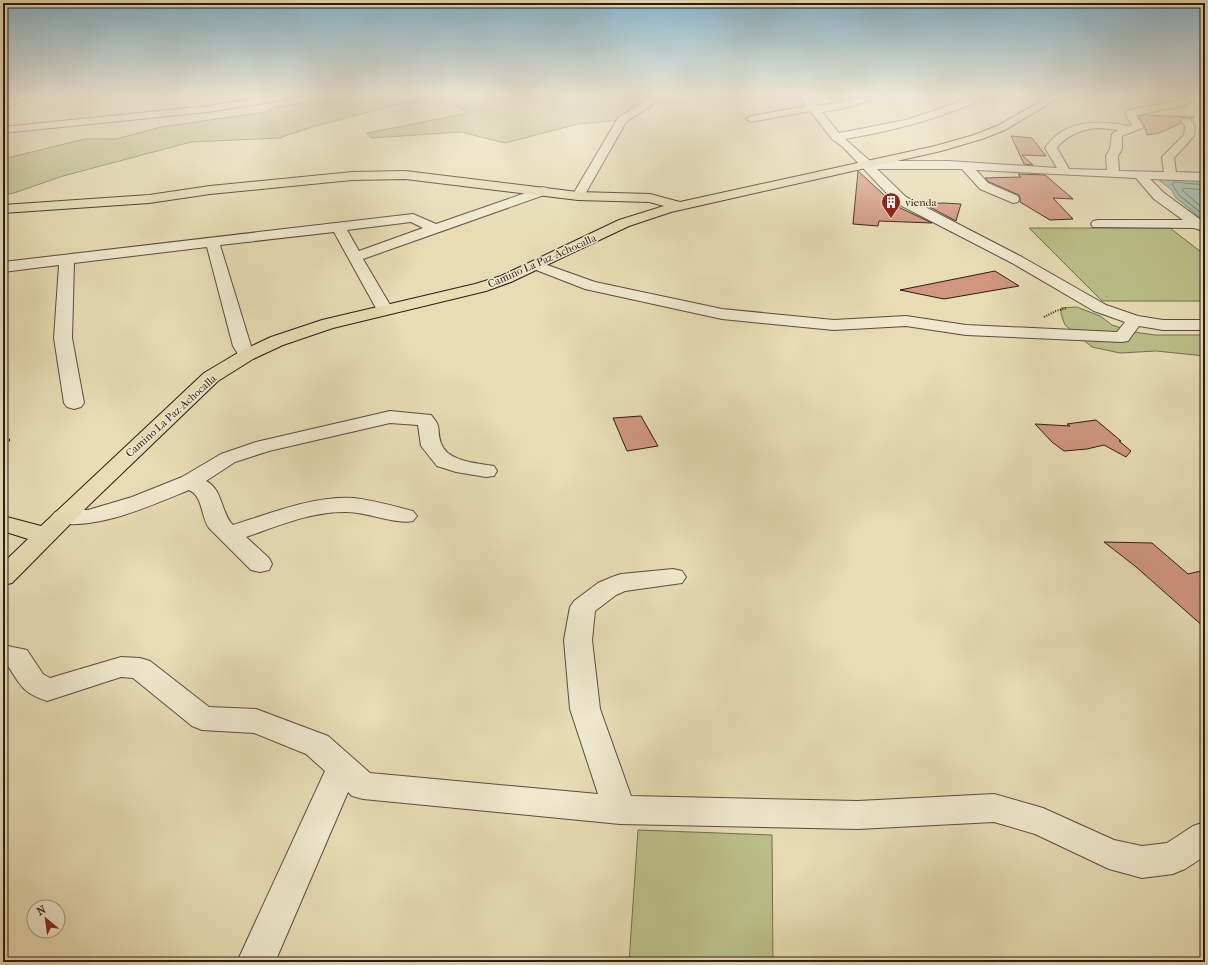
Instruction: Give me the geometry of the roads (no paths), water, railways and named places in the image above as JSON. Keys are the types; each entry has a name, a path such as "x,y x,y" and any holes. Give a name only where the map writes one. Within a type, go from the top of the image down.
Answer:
{"main road":[{"name":"Camino La Paz-Achocalla","path":"3,577 63,517 211,377 247,355 277,341 328,324 480,288 506,279 624,223 679,206 937,149 964,141"},
{"path":"3,209 149,199 210,190 352,176 405,175 578,196 650,198 679,206"},
{"path":"3,523 22,530 46,535"}],"street":[{"path":"578,196 610,141"},
{"path":"841,141 847,145 901,200 1017,260 1091,303 1135,320 1205,332"},
{"path":"1057,141 1051,148 1065,172"},
{"path":"1113,174 1112,156 1116,149 1117,141"},
{"path":"1171,177 1168,157 1184,141"},
{"path":"866,165 966,167 1171,177 1205,177"},
{"path":"966,167 984,186 1013,199"},
{"path":"1140,175 1159,196 1201,227"},
{"path":"355,257 543,192"},
{"path":"3,267 412,218 435,229"},
{"path":"1098,224 1201,227"},
{"path":"338,227 385,310"},
{"path":"212,241 242,346 247,355"},
{"path":"67,259 63,338 74,404"},
{"path":"536,265 592,286 722,314 834,325 906,321 966,330 1122,337 1135,320"},
{"path":"1163,325 1205,325"},
{"path":"63,517 89,517 140,502 190,482 228,458 248,450 390,417 424,419 428,425 431,446 445,461 456,466 486,471"},
{"path":"190,482 202,488 212,505 217,523 260,564"},
{"path":"229,534 319,508 343,505 365,506 405,516"},
{"path":"620,810 585,709 578,640 583,607 606,589 621,583 673,577"},
{"path":"3,655 17,657 32,682 47,690 121,667 140,668 202,718 256,721 317,745 363,786 620,810 858,815 994,808 1043,822 1109,854 1142,862 1173,858 1205,837"},
{"path":"256,962 343,767"}],"water":[{"path":"1156,178 1205,181 1205,222 1175,197 1172,190"}],"place":[{"name":"vienda","path":"891,219"}]}
